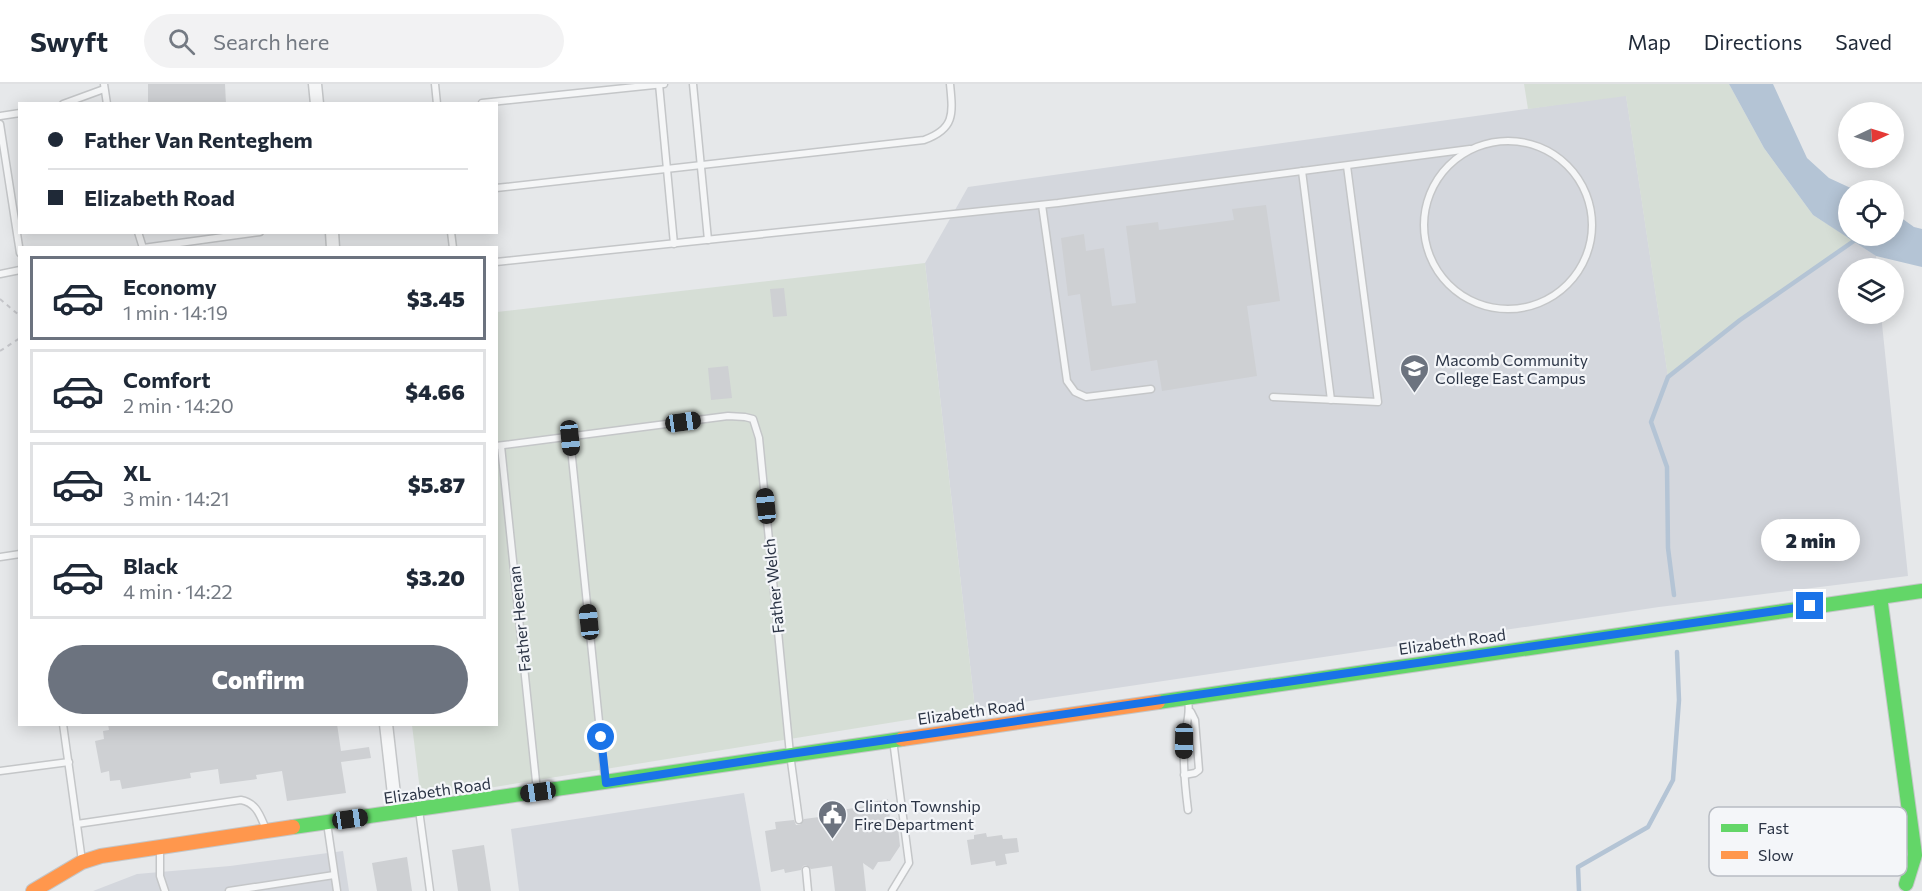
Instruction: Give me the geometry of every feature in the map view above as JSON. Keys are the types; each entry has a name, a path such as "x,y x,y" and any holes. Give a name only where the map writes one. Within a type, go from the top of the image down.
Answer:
{"street":[{"path":"315,84 317,102"},
{"name":"Elizabeth Road","path":"33,891 82,862 100,856 160,846 1922,591"},
{"path":"1880,597 1915,855 1906,884"},
{"path":"386,726 396,812"}],"lane":[{"path":"435,84 437,102"},
{"path":"659,84 674,244"},
{"path":"491,102 664,84"},
{"path":"693,84 708,240"},
{"path":"498,188 924,141 937,136 947,128 952,107 950,84"},
{"path":"68,102 104,86 107,102"},
{"path":"0,116 18,113"},
{"path":"0,124 19,246"},
{"path":"498,262 1041,205 1470,150 1487,142 1516,140 1544,147 1567,164 1584,187 1592,215 1591,242 1582,267 1564,288 1542,303 1515,309 1488,307 1464,297 1443,279 1429,256 1424,227 1427,199 1440,173 1461,154 1470,150"},
{"path":"1273,397 1378,402 1347,166"},
{"path":"1302,171 1331,400"},
{"path":"1041,205 1067,381 1076,392 1086,398 1152,389"},
{"path":"157,246 238,234"},
{"path":"0,274 18,270"},
{"name":"Father Heenan","path":"538,792 499,446 728,416 753,419"},
{"name":"Father Welch","path":"753,419 759,438 790,754 799,820"},
{"path":"570,438 606,783"},
{"path":"0,557 18,554"},
{"path":"1184,775 1196,773 1198,770 1195,720 1188,696"},
{"path":"1188,810 1184,775 1186,722 1191,712"},
{"path":"63,726 82,862"},
{"path":"892,740 909,863 892,891"},
{"path":"0,771 69,762"},
{"path":"77,824 241,800 249,802 256,808 267,831"},
{"path":"419,809 430,891"},
{"path":"327,822 337,891"},
{"path":"160,846 160,876 165,891"},
{"path":"806,870 808,891"},
{"path":"230,891 334,875"}],"path":[{"path":"0,299 18,314"},
{"path":"0,351 18,339"}],"shaded area":[{"path":"1524,84 1729,84 1764,148 1813,215 1838,231 1838,246 1847,246 1740,320 1668,377 1626,96 1528,109"},
{"name":"Macomb Community College East Campus","path":"1626,95 1668,376 1740,320 1847,246 1861,246 1876,256 1876,258 1838,258 1838,324 1882,324 1908,576 1659,607 975,709 925,263 968,187"},
{"path":"925,263 975,709 421,799 412,726 498,726 498,312"},
{"path":"744,793 761,891 519,891 511,829"},
{"path":"343,851 349,891 93,891 137,874 230,866"}],"water":[{"path":"1729,84 1773,84 1807,158 1829,178 1838,182 1838,231 1813,215 1764,148"},
{"path":"1904,220 1914,227 1922,229 1922,267 1904,263 1904,258 1876,256 1861,246 1904,246"}],"building":[{"path":"148,84 225,84 226,102 148,102"},
{"path":"1266,205 1280,301 1247,306 1257,376 1162,391 1157,360 1091,371 1080,294 1068,296 1061,238 1084,234 1086,251 1104,248 1112,306 1136,303 1126,226 1158,222 1159,230 1234,220 1232,209"},
{"path":"784,288 787,316 773,317 770,289"},
{"path":"728,366 732,398 711,400 708,368"},
{"path":"108,726 337,726 341,751 369,747 371,758 341,762 346,793 287,801 282,771 256,775 257,779 220,784 218,769 190,773 191,778 122,789 120,780 110,781 109,771 101,773 95,741 104,739 103,731 109,730"},
{"name":"Clinton Township Fire Department","path":"888,799 890,819 897,818 900,846 890,861 878,862 873,870 863,863 866,891 835,891 832,866 811,869 806,865 801,870 785,873 784,869 771,872 765,831 776,829 775,822 794,820 796,825 800,825 804,819 842,814 842,810 871,805 871,802"},
{"path":"986,833 987,837 1002,835 1003,839 1017,838 1019,852 1005,854 1007,864 996,866 995,861 971,865 967,840 974,839 974,835"},
{"path":"484,845 491,891 458,891 452,850"},
{"path":"407,857 412,891 377,891 372,863"}],"waterway":[{"path":"1674,595 1668,548 1667,467 1651,422 1668,377 1740,320 1847,246"},
{"path":"1579,891 1578,867 1648,827 1673,780 1679,700 1677,652"}],"traffic: fast":[{"path":"1158,702 1922,591"},
{"path":"1880,597 1915,855 1906,884"},
{"path":"293,827 902,739"}],"traffic: slow":[{"path":"902,739 1158,702"},
{"path":"33,891 82,862 101,856 293,827"}],"place":[{"name":"Macomb Community College East Campus","path":"1414,394"},
{"name":"Clinton Township Fire Department","path":"833,840"}],"route":[{"path":"601,737 606,783 790,754 1810,606"}]}
